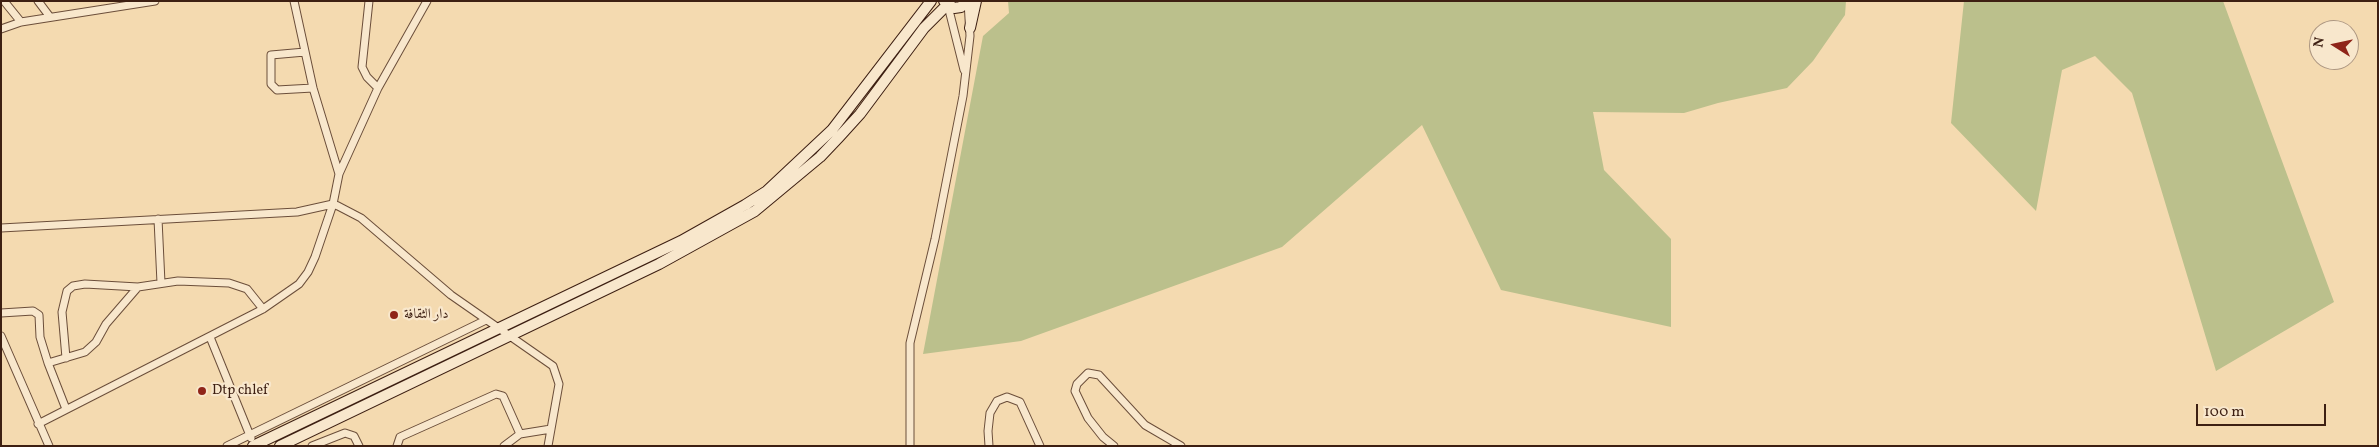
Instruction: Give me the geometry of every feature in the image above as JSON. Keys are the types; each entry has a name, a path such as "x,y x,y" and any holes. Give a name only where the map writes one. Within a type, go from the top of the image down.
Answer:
{"main road":[{"path":"252,442 499,328 681,241 746,205 767,191 832,130 931,1"},
{"path":"280,446 690,248 754,211 820,157 839,137 860,114 924,28 946,4 958,8 967,1"},
{"path":"970,28 976,1"},
{"path":"746,205 754,211"}],"street":[{"path":"4,1 21,22"},
{"path":"38,1 50,17"},
{"path":"100,1 102,10"},
{"path":"1,29 21,22 155,1"},
{"path":"294,1 313,88 339,174"},
{"path":"368,1 362,67 367,77 378,88"},
{"path":"38,424 263,309 299,284 308,272 333,204 339,174 378,88 426,1"},
{"path":"910,446 908,369 912,330 935,239 952,158 970,28 967,1"},
{"path":"946,4 965,72"},
{"path":"305,52 271,55 271,84 277,90 313,88"},
{"path":"1,228 297,212 333,204 361,218 416,267 486,320 548,362 558,376 559,392 548,446"},
{"path":"158,219 161,283"},
{"path":"66,358 62,312 67,291 73,286 84,284 138,287 161,283 208,282 238,285 247,289 263,309"},
{"path":"48,363 85,352 96,342 106,324 138,287"},
{"path":"1,313 36,312 48,363 66,409"},
{"path":"227,446 252,442 486,320"},
{"path":"1,336 48,446"},
{"path":"210,337 252,442"},
{"path":"1114,446 1103,438 1088,418 1077,396 1077,384 1088,373 1099,376 1146,425 1181,446"},
{"path":"397,446 400,437 496,394 503,396 520,434"},
{"path":"989,446 990,413 997,401 1007,397 1020,402 1040,446"},
{"path":"504,446 520,434 551,429"},
{"path":"312,446 346,433 354,436 359,446"}],"green space":[{"path":"1008,1 1846,1 1845,15 1813,61 1787,88 1718,103 1684,113 1593,112 1604,170 1671,239 1671,327 1501,290 1422,125 1282,247 1021,341 923,354 983,36 1009,13"},
{"path":"1964,1 2223,1 2334,302 2216,371 2132,93 2095,56 2062,70 2036,211 1951,123"}],"place":[{"name":"دار الثقافة","path":"394,315"},
{"name":"Dtp chlef","path":"202,391"}]}
